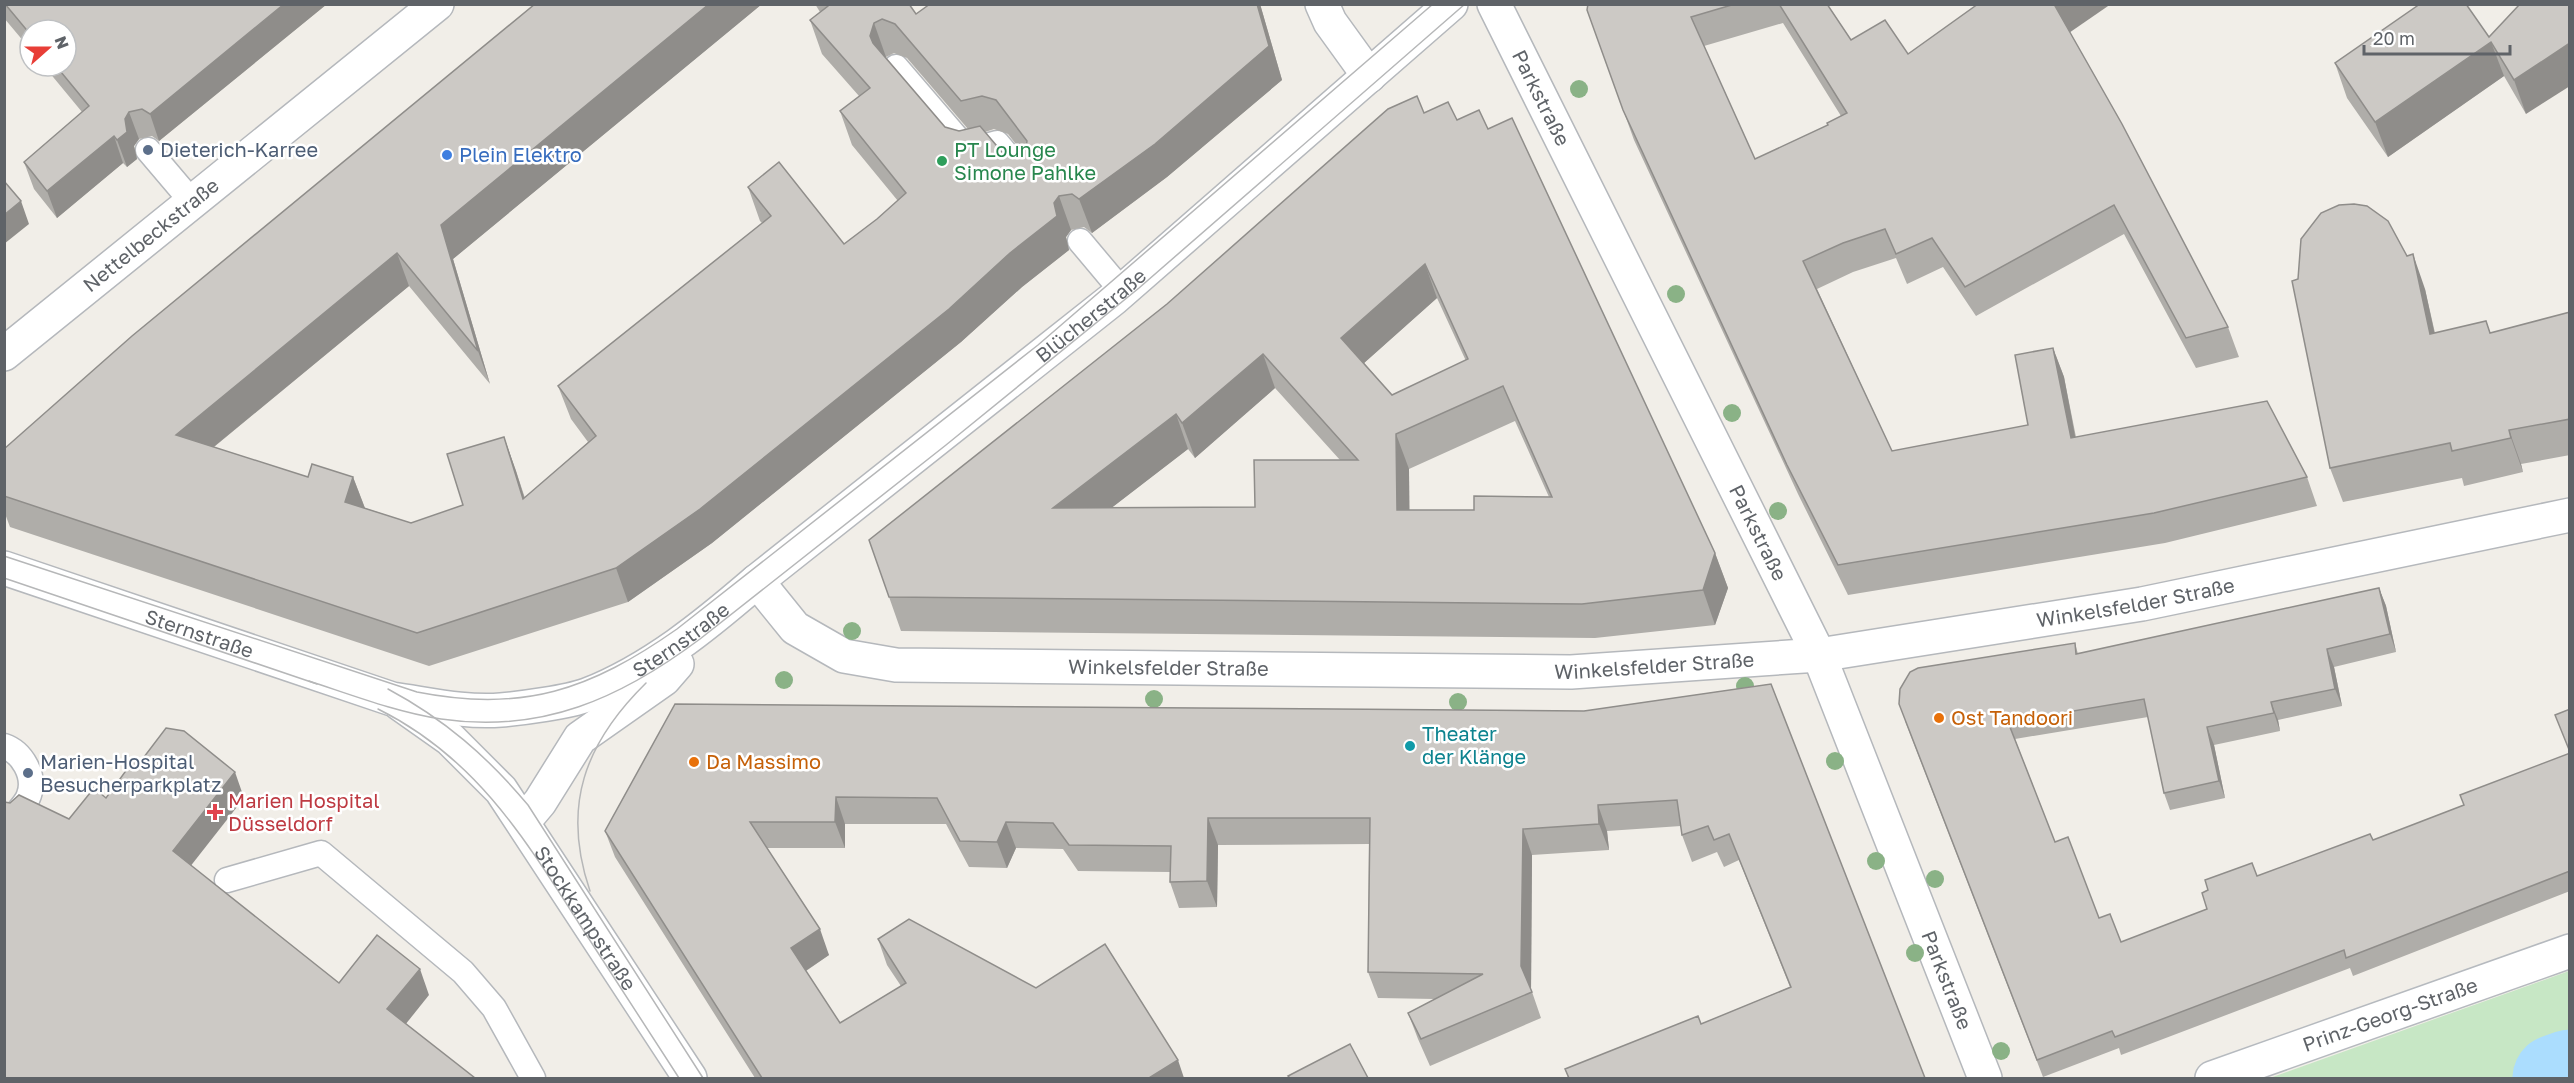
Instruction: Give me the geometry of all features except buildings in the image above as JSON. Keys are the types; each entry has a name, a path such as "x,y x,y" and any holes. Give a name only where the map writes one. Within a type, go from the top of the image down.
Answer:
{"street":[{"name":"Nettelbeckstraße","path":"4,354 437,4"},
{"path":"1322,4 1330,22 1368,76"},
{"name":"Blücherstraße","path":"721,612 757,580 1122,291 1450,4"},
{"name":"Parkstraße","path":"1494,4 1820,655 1985,1078"},
{"name":"Winkelsfelder Straße","path":"757,580 795,628 844,656 896,665 1571,672 1820,655 2142,604 2570,515"},
{"name":"Sternstraße","path":"4,568 393,699 459,709 501,710 585,695 649,664 721,612"},
{"name":"Sternstraße","path":"524,821 540,802 580,738 664,679 721,612"},
{"name":"Sternstraße","path":"393,699 450,739 474,761"},
{"name":"Stockkampstraße","path":"474,761 501,790 524,821 690,1078"},
{"name":"Prinz-Georg-Straße","path":"2212,1078 2570,951"}],"lane":[{"path":"896,67 968,151 998,143 1025,176"},
{"path":"148,150 193,203"},
{"path":"1080,241 1122,291"},
{"path":"4,746 12,749 23,760 30,777 30,793 15,815"},
{"path":"227,880 321,853 463,972 494,1008 533,1078"}],"green space":[{"path":"2569,971 2569,1078 2270,1078"}],"waterway":[{"path":"2556,1078 2570,1073"}],"tram line":[{"path":"4,556 417,692 455,698 490,700 554,691 584,681 615,668 677,629 1038,345 1433,4"},
{"path":"309,681 407,712 441,719 478,722 513,721 547,716 579,707 640,678 700,639 946,445 1139,288 1465,4"},
{"path":"4,578 317,684"},
{"path":"590,891 578,831 579,804 584,778 607,729 646,683"},
{"path":"388,689 428,713 464,740 497,770 528,805 703,1078"},
{"path":"378,709 412,728 443,751 470,775 494,802 538,861 679,1078"}],"place":[{"name":"Dieterich-Karree","path":"148,150"},
{"name":"Plein Elektro","path":"447,155"},
{"name":"PT Lounge Simone Pahlke","path":"942,161"},
{"name":"Ost Tandoori","path":"1939,718"},
{"name":"Theater der Klänge","path":"1410,746"},
{"name":"Da Massimo","path":"694,762"},
{"name":"Marien-Hospital Besucherparkplatz","path":"28,773"},
{"name":"Marien Hospital Düsseldorf","path":"215,812"}]}
